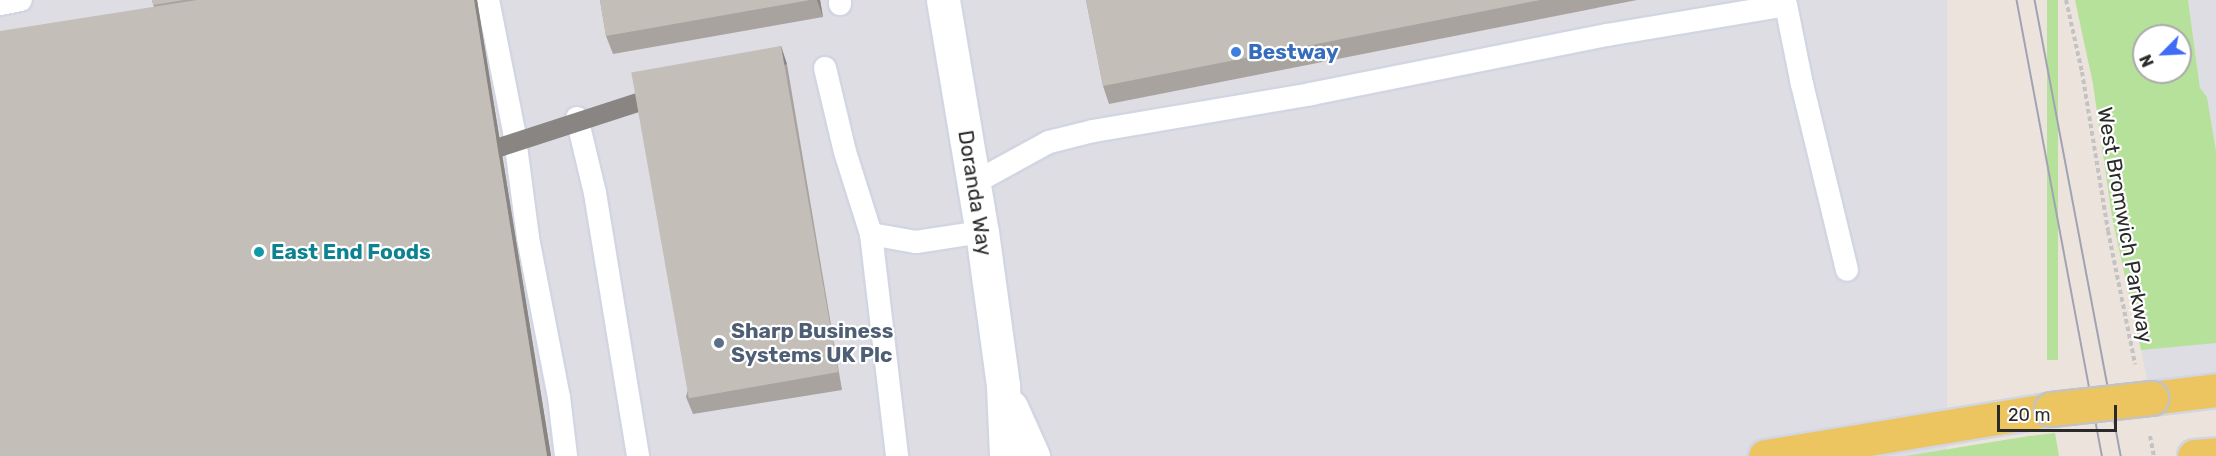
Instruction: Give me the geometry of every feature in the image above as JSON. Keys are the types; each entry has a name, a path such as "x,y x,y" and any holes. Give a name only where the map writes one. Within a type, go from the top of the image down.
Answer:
{"main road":[{"path":"1765,456 2051,409 2216,390"},
{"path":"2194,456 2216,454"}],"street":[{"name":"Doranda Way","path":"943,0 982,232 1003,386 1006,456"},
{"name":"Doranda Way","path":"1003,386 1033,456"}],"lane":[{"path":"0,4 21,0"},
{"path":"488,0 514,131 528,238 559,397 566,456"},
{"path":"974,183 1049,142 1093,131 1311,94 1607,35 1786,5 1802,84 1847,270"},
{"path":"825,68 845,152 871,234 897,456"},
{"path":"577,118 595,193 638,456"},
{"path":"871,234 916,242 982,232"}],"path":[{"name":"West Bromwich Parkway","path":"2066,0 2082,72 2108,231 2136,366"},
{"path":"2150,434 2154,456"}],"shaded area":[{"path":"0,0 1947,0 1947,456 0,456"},
{"path":"2188,0 2216,0 2216,151 2207,97 2200,88"},
{"path":"2216,319 2216,390 2151,398 2141,350 2192,344"}],"green space":[{"path":"2047,0 2058,0 2058,360 2047,360"},
{"path":"2075,0 2188,0 2191,24 2132,24 2132,84 2192,84 2192,29 2200,88 2207,97 2216,151 2216,343 2141,350 2112,217 2093,84"},
{"path":"2055,433 2059,456 1906,456 2029,436"}],"building":[{"path":"152,0 184,0 153,5"},
{"name":"East End Foods","path":"197,0 474,0 547,456 0,456 0,31"},
{"path":"600,0 810,0 606,36"},
{"name":"Bestway","path":"1086,0 1540,0 1103,86"},
{"path":"781,46 838,372 689,398 631,72"}],"tram line":[{"path":"2017,0 2102,456"},
{"path":"2035,0 2121,456"}],"place":[{"name":"Bestway","path":"1236,52"},
{"name":"East End Foods","path":"259,252"},
{"name":"Sharp Business Systems UK Plc","path":"719,343"}]}
